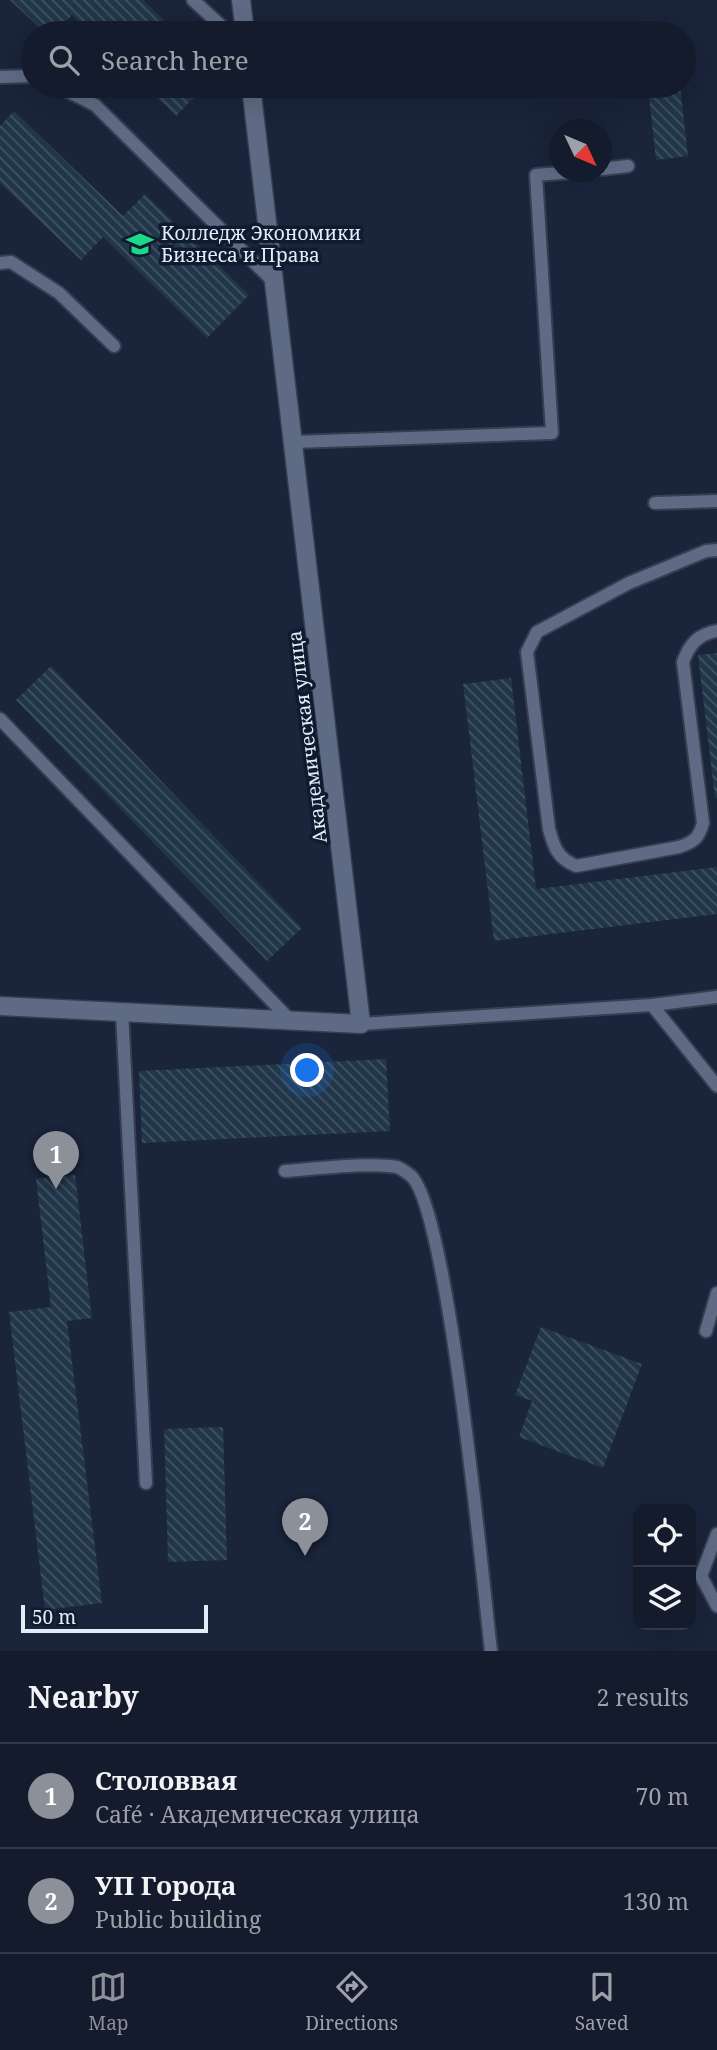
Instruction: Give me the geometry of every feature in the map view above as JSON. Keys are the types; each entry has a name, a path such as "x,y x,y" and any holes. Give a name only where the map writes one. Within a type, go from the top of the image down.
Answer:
{"street":[{"path":"241,0 244,21"},
{"name":"Академическая улица","path":"253,98 361,1024"},
{"path":"0,1006 361,1024"}],"lane":[{"path":"193,0 216,21"},
{"path":"0,77 21,76"},
{"path":"82,98 95,104 276,284"},
{"path":"612,168 628,166"},
{"path":"294,442 552,433 536,175 549,174"},
{"path":"0,262 11,262 60,293 114,346"},
{"path":"655,503 717,502"},
{"path":"717,550 706,551 629,583 537,632 527,652 549,829 555,851 566,861 576,866 679,847 692,843 700,835 702,823 683,662 688,647 707,632 717,631"},
{"path":"0,719 292,1021"},
{"path":"361,1024 652,1005 717,997"},
{"path":"652,1005 717,1086"},
{"path":"121,1012 146,1483"},
{"path":"285,1171 382,1166 400,1168 414,1178 421,1192 430,1222 456,1348 491,1651"},
{"path":"706,1331 717,1293"},
{"path":"717,1534 701,1576 717,1606"}],"building":[{"path":"10,0 143,0 165,21 78,21 72,15 66,21 32,21"},
{"path":"157,98 193,98 176,116"},
{"path":"649,98 681,98 688,156 656,160"},
{"path":"14,111 123,216 145,194 249,295 207,338 103,237 81,260 0,183 0,126"},
{"path":"717,653 717,798 715,798 698,655"},
{"path":"51,666 302,928 267,961 16,700"},
{"path":"511,678 536,889 717,867 717,914 494,941 463,684"},
{"path":"386,1059 390,1131 142,1143 139,1071"},
{"path":"75,1175 92,1318 67,1321 102,1603 45,1610 9,1312 51,1307 36,1179"},
{"path":"541,1327 642,1364 603,1468 519,1437 532,1401 515,1395"},
{"path":"223,1427 227,1560 168,1562 164,1429"}],"place":[{"name":"Колледж Экономики Бизнеса и Права","path":"140,244"},
{"name":"Столоввая","path":"56,1189"},
{"name":"УП Города","path":"305,1556"}]}
